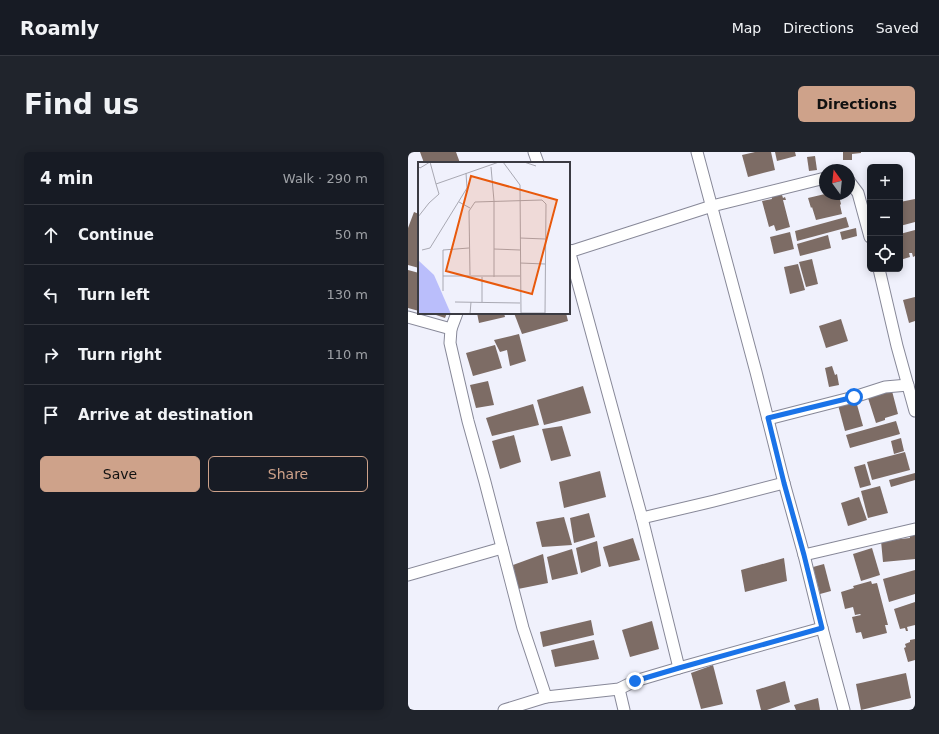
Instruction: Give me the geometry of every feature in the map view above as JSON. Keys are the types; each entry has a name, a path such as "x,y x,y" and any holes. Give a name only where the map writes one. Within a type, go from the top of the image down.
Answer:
{"street":[{"path":"534,152 538,162"},
{"path":"697,152 844,710"},
{"path":"570,251 712,206 819,179"},
{"path":"855,189 858,193 870,236"},
{"path":"570,255 642,518 679,668"},
{"path":"880,272 897,346 915,411"},
{"path":"456,314 451,329 450,343 468,422 523,628 546,697"},
{"path":"408,317 451,329"},
{"path":"768,418 854,397 885,386 908,385"},
{"path":"642,518 784,483"},
{"path":"804,555 915,529"},
{"path":"408,575 502,548"},
{"path":"504,710 546,697 619,689 635,681 822,628"},
{"path":"619,689 624,710"}],"building":[{"path":"420,152 456,152 460,162 424,162"},
{"path":"755,152 771,152 775,170 748,177 742,155"},
{"path":"775,152 795,152 796,156 777,161"},
{"path":"843,152 861,153 852,154 852,160 843,160"},
{"path":"815,156 817,170 809,171 807,157"},
{"path":"781,192 783,198 785,197 786,200 783,200 790,227 776,231 774,225 769,227 762,201 772,199 771,195"},
{"path":"819,195 819,200 840,200 842,214 816,220 808,198"},
{"path":"915,199 915,222 903,225 903,201"},
{"path":"414,212 418,214 418,268 408,265 408,228"},
{"path":"846,217 849,227 797,241 795,231"},
{"path":"856,228 857,236 842,240 840,232"},
{"path":"915,230 915,256 913,257 912,253 909,253 910,257 903,259 903,236 903,233"},
{"path":"790,232 794,249 774,254 770,237"},
{"path":"828,235 831,248 800,256 797,244"},
{"path":"812,259 818,284 806,287 799,262"},
{"path":"798,264 805,290 790,294 784,267"},
{"path":"408,270 418,273 418,311 408,308"},
{"path":"915,297 915,321 909,323 903,300"},
{"path":"433,314 447,314 445,318"},
{"path":"477,314 504,314 505,317 479,323"},
{"path":"514,314 566,314 568,321 522,334"},
{"path":"841,319 848,341 826,348 819,326"},
{"path":"519,334 526,361 510,366 507,350 500,352 494,340"},
{"path":"495,345 502,368 473,376 466,353"},
{"path":"832,366 835,375 837,374 839,385 829,387 825,368"},
{"path":"488,381 494,405 476,408 470,385"},
{"path":"583,386 591,413 544,425 537,400"},
{"path":"892,391 898,414 885,418 885,420 876,423 868,398"},
{"path":"856,401 863,426 845,431 838,405"},
{"path":"533,404 539,425 492,436 486,418"},
{"path":"896,421 900,434 850,448 846,435"},
{"path":"562,426 571,456 551,461 542,429"},
{"path":"514,435 521,462 500,469 492,441"},
{"path":"901,438 904,451 894,454 891,441"},
{"path":"905,452 910,470 872,480 867,462"},
{"path":"865,464 871,485 860,488 854,467"},
{"path":"600,471 606,497 564,508 559,482"},
{"path":"915,473 915,480 891,487 889,480"},
{"path":"880,486 888,513 868,518 861,491"},
{"path":"859,497 867,520 848,526 841,503"},
{"path":"589,513 595,537 574,543 570,518"},
{"path":"564,517 572,545 542,547 536,522"},
{"path":"915,532 915,559 883,562 881,541 910,538 909,533"},
{"path":"633,538 640,560 609,567 603,547"},
{"path":"597,541 601,566 581,573 576,548"},
{"path":"872,548 880,575 861,581 853,554"},
{"path":"572,549 578,574 552,580 547,557"},
{"path":"543,554 548,583 518,589 513,565"},
{"path":"784,558 787,581 745,592 741,570"},
{"path":"824,564 831,591 820,594 813,567"},
{"path":"915,570 915,594 889,602 883,579"},
{"path":"871,581 872,584 877,583 888,625 885,625 887,633 863,639 861,632 856,633 852,617 861,615 855,615 853,607 845,609 841,592 854,588 853,586"},
{"path":"915,602 915,625 907,627 908,631 906,631 905,628 900,629 894,609"},
{"path":"591,620 594,635 543,647 540,632"},
{"path":"652,621 659,649 630,657 622,630"},
{"path":"915,639 915,660 908,662 904,648 906,647 905,644 910,642 910,640"},
{"path":"594,640 599,659 555,667 551,650"},
{"path":"713,665 723,704 701,709 691,673"},
{"path":"906,673 911,698 861,710 856,684"},
{"path":"785,681 790,702 767,710 761,710 756,690"},
{"path":"818,698 820,710 796,710 794,705"}],"route":[{"path":"635,681 822,628 768,418 854,397"}]}
